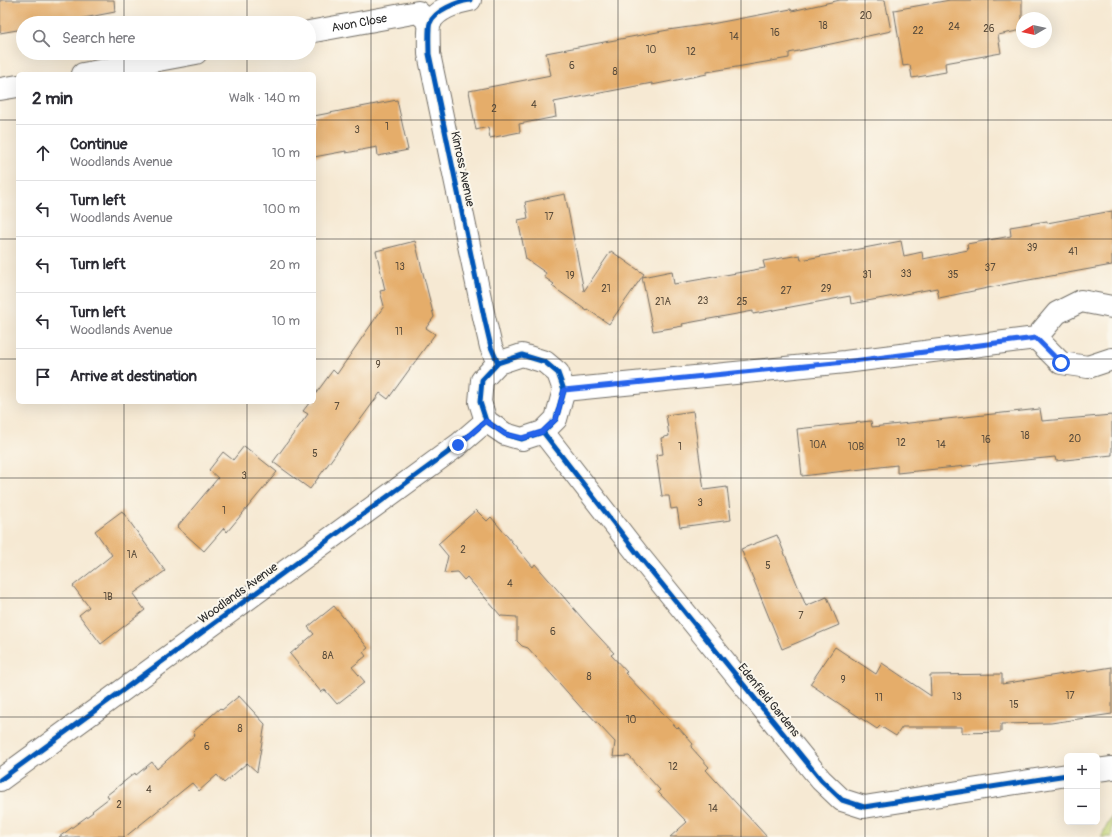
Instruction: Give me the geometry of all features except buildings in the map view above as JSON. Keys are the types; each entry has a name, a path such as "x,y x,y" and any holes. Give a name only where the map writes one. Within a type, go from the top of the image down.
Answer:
{"street":[{"path":"430,23 437,14 458,2 470,0"},
{"name":"Avon Close","path":"316,31 418,12 430,23"},
{"name":"Kinross Avenue","path":"430,23 429,54 484,318 491,347 498,363"},
{"path":"94,72 158,60"},
{"path":"0,89 16,86"},
{"path":"564,390 845,362 1036,338 1057,313 1081,301 1112,307"},
{"path":"1036,338 1061,363 1088,367 1112,359"},
{"path":"522,355 545,362 558,373 564,390 556,419 542,432 522,438 505,434 486,421 480,402 482,380 498,363 522,355"},
{"name":"Woodlands Avenue","path":"0,780 458,445 486,421"},
{"name":"Edenfield Gardens","path":"542,432 640,557 821,780 842,800 864,807 1064,775"},
{"path":"1100,770 1112,768"}],"green space":[{"path":"1112,816 1112,837 1101,837"}],"cycle path":[{"path":"470,0 447,7 433,18 429,29 429,54 484,317 491,347 498,363"},
{"path":"522,355 545,362 558,373 564,390 556,419 543,432 522,439 505,434 486,421 480,402 482,380 498,363 522,355"},
{"path":"0,780 458,445 486,421"},
{"path":"543,432 640,557 821,780 842,800 864,807 1064,775"}],"route":[{"path":"458,445 486,421 505,434 522,438 542,432 556,419 564,390 845,362 1036,338 1061,363"}]}
